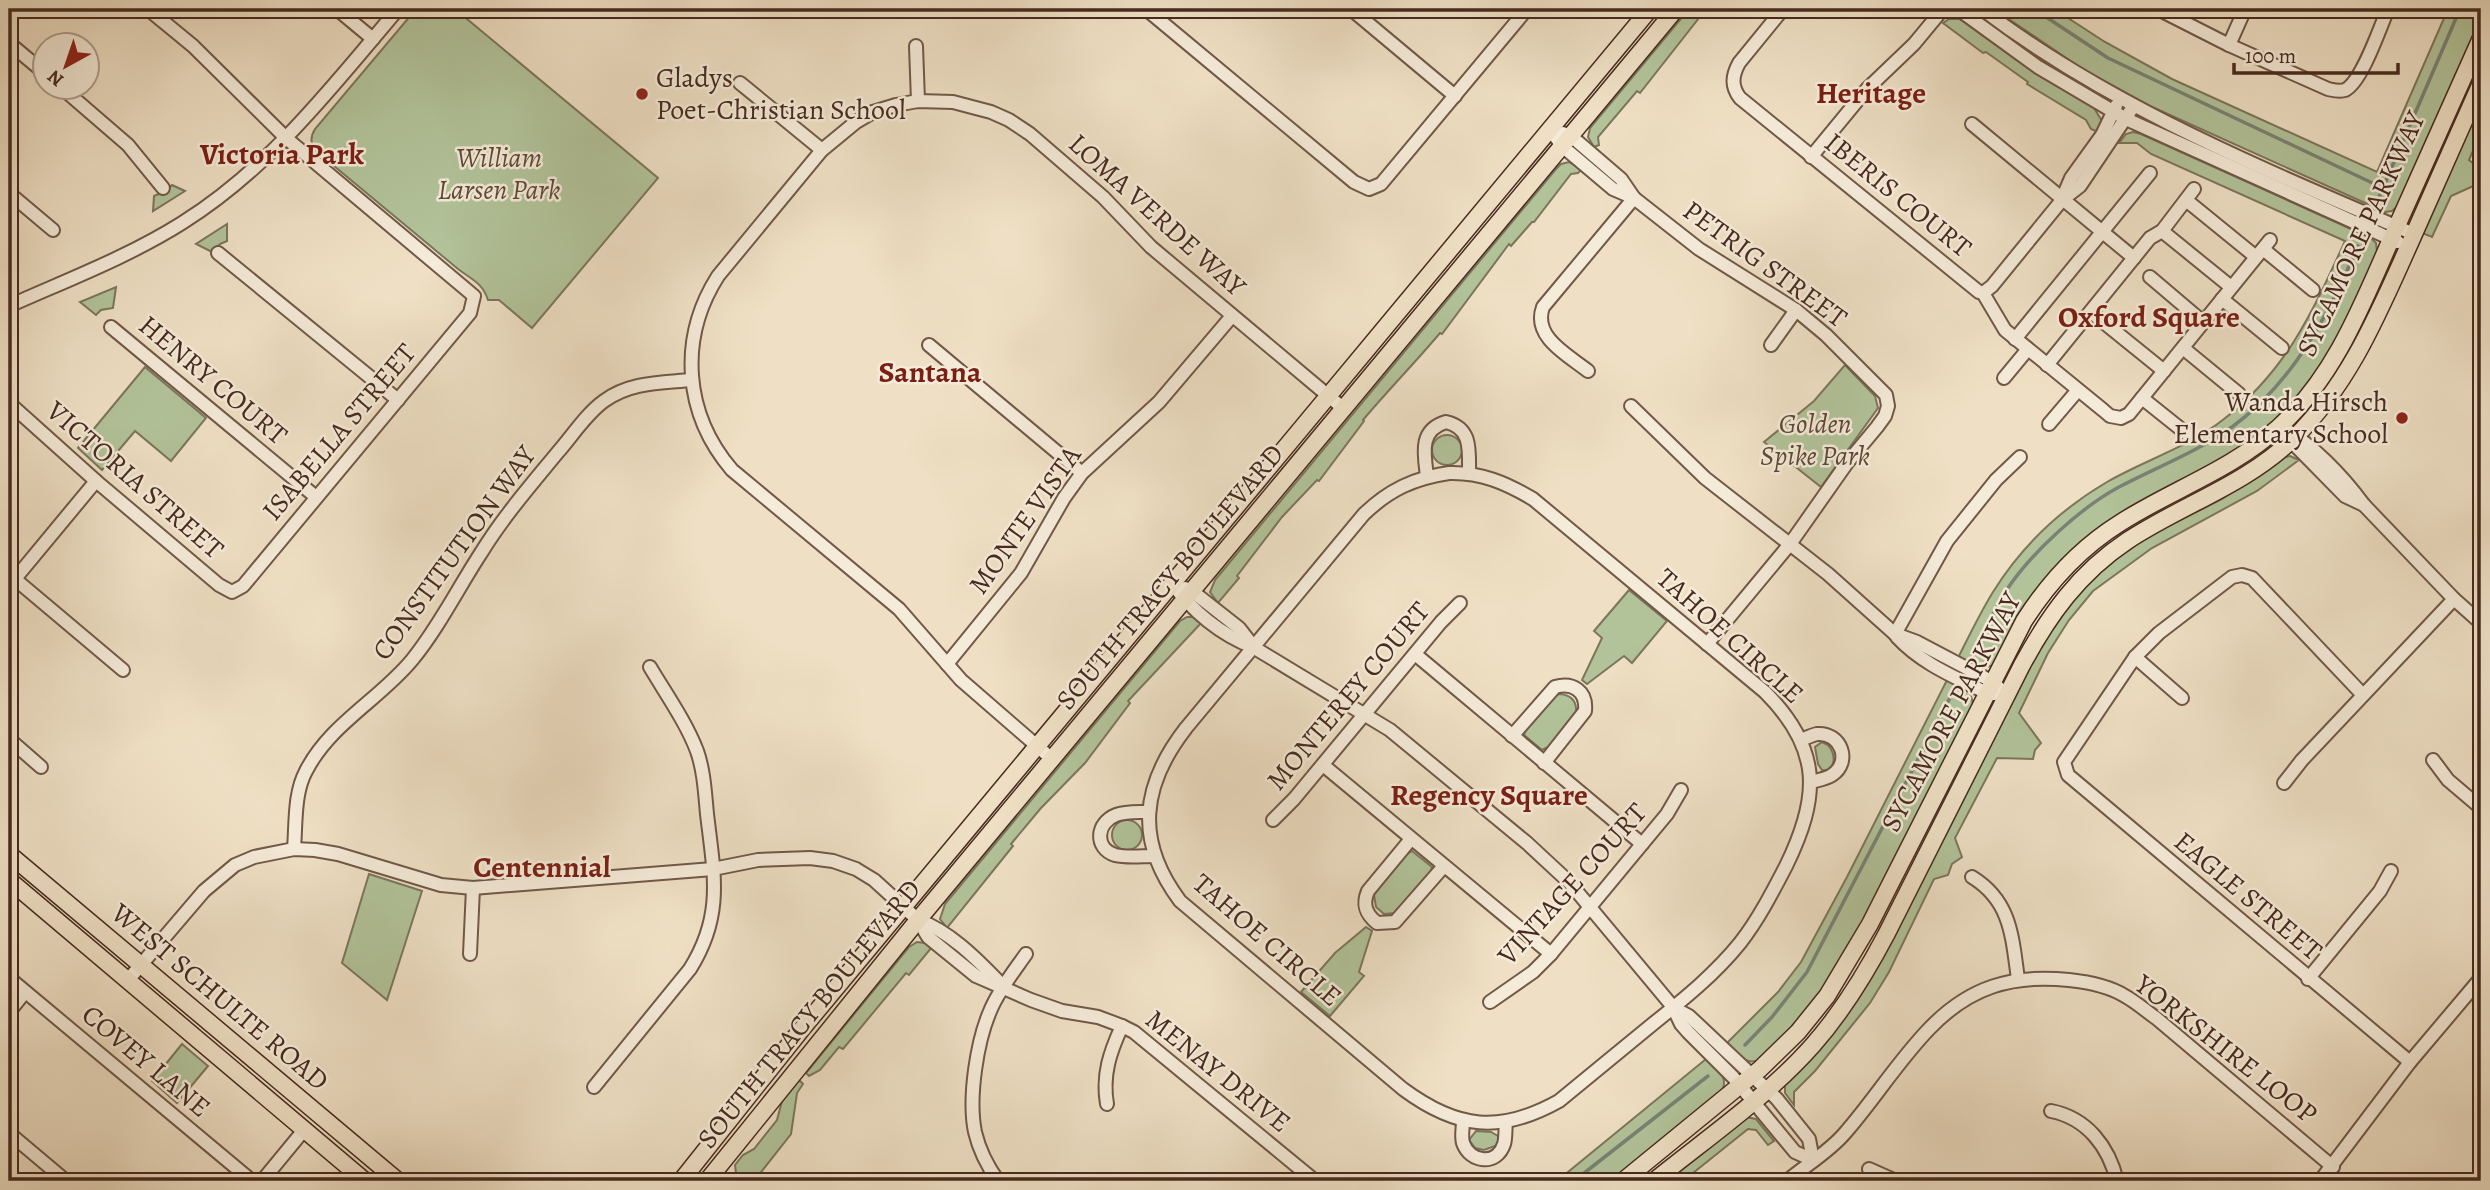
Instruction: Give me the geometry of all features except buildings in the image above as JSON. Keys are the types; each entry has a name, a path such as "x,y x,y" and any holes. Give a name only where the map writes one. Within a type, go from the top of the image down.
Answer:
{"main road":[{"name":"SOUTH TRACY BOULEVARD","path":"681,1181 904,906 1650,9"},
{"name":"SOUTH TRACY BOULEVARD","path":"707,1181 918,920 1676,9"},
{"name":"SYCAMORE PARKWAY","path":"1623,1181 1746,1081 1798,1032 1843,972 2030,612 2048,587 2076,557 2122,522 2229,465 2280,426 2322,379 2353,326 2481,38"},
{"name":"SYCAMORE PARKWAY","path":"1654,1181 1753,1101 1812,1045 1843,1007 1870,965 2007,696 2054,610 2082,577 2129,540 2237,482 2293,438 2324,405 2352,366 2373,328 2481,83"},
{"name":"WEST SCHULTE ROAD","path":"9,854 398,1181"},
{"name":"WEST SCHULTE ROAD","path":"9,880 365,1181"}],"street":[{"path":"9,16 15,9"},
{"path":"148,9 193,46 286,138"},
{"path":"337,9 373,39"},
{"path":"9,306 118,258 183,223 252,170 286,138 398,9"},
{"path":"1146,9 1354,182 1369,189 1381,184 1527,9"},
{"path":"1351,9 1455,96"},
{"name":"IBERIS COURT","path":"1783,9 1739,63 1734,73 1735,92 1973,288 1983,293 1992,286 2062,200"},
{"path":"1811,157 1867,89 1902,56 1943,9"},
{"path":"1958,9 2038,67 2126,119 2411,240"},
{"path":"1982,9 2047,54 2133,107 2394,233"},
{"path":"2158,9 2229,45 2337,91 2346,89 2358,76 2388,9"},
{"path":"2229,45 2245,9"},
{"path":"9,43 32,62"},
{"path":"916,46 918,101"},
{"path":"740,83 822,150"},
{"path":"2062,200 2071,178 2102,135 2120,99"},
{"name":"LOMA VERDE WAY","path":"1052,759 961,680 899,608 732,470 718,453 698,413 691,380 694,330 708,291 822,150 856,122 873,112 918,101 953,102 1009,120 1030,134 1102,197 1151,247 1343,409"},
{"path":"78,102 128,145 163,188"},
{"path":"2062,200 2081,186 2133,107"},
{"path":"1972,124 2134,258"},
{"name":"PETRIG STREET","path":"1550,129 1566,141 1614,189 1634,198 1699,249 1796,310 1826,335 1886,395 1888,406 1885,416 1847,463 1790,544"},
{"name":"ISABELLA STREET","path":"232,592 243,586 470,313 474,296 286,138"},
{"path":"2015,339 2150,173"},
{"path":"9,192 54,230"},
{"path":"2048,365 2134,258 2150,239 2162,230 2190,195 2313,290"},
{"path":"1588,371 1547,338 1541,327 1540,317 1543,307 1634,198"},
{"path":"2162,230 2231,288"},
{"path":"1983,293 1998,321 2015,339 2110,415 2121,418 2129,414 2263,249"},
{"path":"218,253 398,400"},
{"path":"2150,277 2203,322"},
{"path":"2222,299 2282,348"},
{"path":"1771,345 1796,310"},
{"path":"2091,312 2164,371"},
{"name":"MONTE VISTA","path":"947,664 1021,573 1064,498 1082,473 1159,402 1232,316"},
{"name":"HENRY COURT","path":"111,327 316,497"},
{"path":"929,345 1082,473"},
{"path":"2183,348 2239,394"},
{"path":"2004,378 2028,349"},
{"name":"CONSTITUTION WAY","path":"294,849 299,794 304,774 315,756 334,733 415,656 428,640 481,551 586,419 603,402 628,388 691,380"},
{"path":"2049,424 2078,390"},
{"path":"2142,397 2187,434"},
{"name":"VICTORIA STREET","path":"9,402 96,481 219,585 232,592"},
{"path":"1631,406 1705,478 1790,544 1895,634 1917,642 2007,696"},
{"path":"1427,476 1424,457 1426,438 1430,430 1446,422 1456,424 1466,438 1469,473"},
{"path":"2280,426 2345,496 2364,505 2481,623"},
{"path":"1895,634 1947,541 1988,489 2020,457"},
{"name":"TAHOE CIRCLE","path":"1469,473 1513,487 1533,499 1783,710 1801,740 1811,782 1805,822 1798,841 1756,920 1721,965 1559,1101 1540,1112 1506,1122 1463,1121 1443,1115 1411,1095 1211,929 1180,901 1161,872 1153,856 1149,812 1158,771 1170,748 1364,514 1391,491 1427,476 1469,473"},
{"path":"96,481 11,580 123,670"},
{"path":"1707,644 1790,544"},
{"path":"2182,698 2135,657 2159,633 2232,577 2242,575 2252,578 2363,695"},
{"path":"1172,583 1189,596 1230,638 1253,647 1365,713 1426,758 1527,843 1563,876 1674,1007 1689,1016 1746,1081 1753,1101 1795,1152 1814,1160"},
{"path":"2284,783 2302,760 2454,598"},
{"name":"MONTEREY COURT","path":"1273,820 1460,603"},
{"path":"1415,654 1642,844"},
{"name":"EAGLE STREET","path":"2135,657 2064,762 2067,775 2410,1062"},
{"path":"594,1087 690,969 702,948 715,902 703,775 698,753 650,667"},
{"path":"1512,736 1555,687 1573,685 1582,692 1586,701 1585,711 1544,763"},
{"path":"1801,740 1818,734 1833,739 1844,754 1839,770 1830,777 1811,782"},
{"path":"9,739 41,767"},
{"path":"2433,760 2448,780 2481,808"},
{"path":"1323,765 1550,954"},
{"name":"VINTAGE COURT","path":"1490,1002 1533,972 1550,954 1667,814 1681,789"},
{"path":"1149,812 1115,815 1100,829 1100,840 1103,848 1112,854 1130,857 1153,856"},
{"path":"1411,839 1368,891 1365,899 1368,916 1377,923 1395,922 1444,866"},
{"name":"MENAY DRIVE","path":"128,980 204,891 235,865 254,857 294,849 338,854 441,885 473,888 713,869 758,860 810,858 833,861 856,869 874,880 918,920 928,937 976,976 1062,1011 1098,1017 1122,1026 1161,1053 1315,1181"},
{"path":"2308,979 2380,891 2391,871"},
{"path":"1972,877 1988,887 2003,909 2011,931 2018,979"},
{"path":"470,954 473,888"},
{"path":"998,1181 975,1133 973,1105 979,1045 992,1006 1026,954"},
{"name":"YORKSHIRE LOOP","path":"1787,1181 1843,1136 1929,1028 1958,1004 1978,991 2018,979 2042,977 2081,981 2125,996 2156,1018 2333,1167"},
{"name":"COVEY LANE","path":"9,978 253,1181"},
{"path":"2320,1181 2410,1062 2481,979"},
{"path":"9,1012 25,992"},
{"path":"1107,1104 1104,1086 1110,1052 1122,1026"},
{"path":"1746,1081 1766,1089 1809,1139 1814,1160"},
{"path":"2052,1111 2074,1117 2087,1127 2106,1150 2118,1181"},
{"path":"1463,1121 1462,1140 1466,1150 1475,1158 1484,1160 1493,1159 1501,1152 1505,1142 1506,1122"},
{"path":"262,1181 304,1130"},
{"path":"9,1133 66,1181"},
{"path":"1869,1169 1896,1181"}],"green space":[{"name":"William Larsen Park","path":"416,9 455,9 658,178 532,328 499,300 488,300 476,282 313,146 315,129"},
{"path":"1689,9 1706,9 1640,93 1637,91 1598,137 1599,145 1594,147 1588,137 1590,128"},
{"path":"1994,9 2054,9 2105,42 2172,79 2377,172 2448,9 2481,9 2481,20 2399,205 2392,211 2385,212 2150,106 2084,70"},
{"path":"1949,19 1960,19 2018,61 2094,108 2102,121 2098,132 2091,129 2086,120 2027,84 2028,82 1943,23"},
{"path":"2481,100 2481,132 2469,160 2481,170 2480,183 2451,196 2432,237 2422,233"},
{"path":"2133,132 2371,238 2376,243 2377,252 2334,346 2286,410 2244,446 2108,523 1994,665 1980,669 1958,658 1988,600 2016,560 2043,530 2074,504 2107,482 2196,438 2246,400 2282,360 2296,338 2345,241 2151,154 2137,143 2119,143 2126,134"},
{"path":"1569,162 1582,169 1571,174 1534,222 1511,246 1509,244 1442,334 1440,333 1363,420 1319,481 1317,480 1282,517 1218,603 1210,592 1215,580 1556,169"},
{"path":"172,185 185,191 153,211 154,196"},
{"path":"227,224 227,241 212,252 196,244"},
{"path":"116,287 113,308 101,310 96,315 80,302"},
{"name":"Golden Spike Park","path":"1845,365 1875,396 1878,408 1821,487 1764,442 1814,401"},
{"path":"145,367 206,418 171,461 135,431 102,470 78,448"},
{"path":"1447,435 1458,439 1462,450 1458,461 1447,465 1436,461 1432,450 1436,439"},
{"path":"2290,456 2299,460 2257,491 2152,548 2093,591 2069,620 2048,653 2019,713 2041,743 2035,750 2033,759 1997,758 1955,838 1962,857 1952,864 1948,875 1934,879 1889,972 1870,1003 1815,1071 1794,1092 1794,1105 1785,1093 1785,1084 1831,1032 2038,650 2070,600 2114,558 2147,537 2222,499 2281,458"},
{"path":"1629,590 1667,621 1632,663 1624,656 1587,684 1582,680 1602,638 1594,631"},
{"path":"1187,617 1196,617 1202,622 1128,701 1130,703 1085,763 1041,808 947,928 940,919 945,904 1180,621"},
{"path":"1947,680 1970,692 1973,704 1858,933 1838,968 1804,1015 1762,1059 1751,1062 1742,1059 1726,1044 1778,992 1801,962"},
{"path":"1560,694 1573,700 1576,713 1550,746 1542,750 1524,735 1527,727 1554,695"},
{"path":"1822,742 1828,745 1833,755 1828,771 1822,770 1818,764 1815,747"},
{"path":"1127,820 1138,824 1142,835 1138,846 1127,850 1116,846 1112,835 1116,824"},
{"path":"1412,851 1432,867 1430,874 1396,913 1384,914 1376,907 1374,895 1404,856"},
{"path":"369,874 422,891 387,1000 342,963"},
{"path":"1366,927 1372,931 1359,972 1364,976 1330,1016 1301,992 1335,953"},
{"path":"917,942 932,947 909,975 906,973 843,1049 839,1047 820,1070 809,1076 806,1073 909,947"},
{"path":"182,1044 208,1066 177,1103 152,1081"},
{"path":"1706,1059 1724,1079 1720,1094 1613,1181 1557,1181"},
{"path":"799,1080 803,1084 797,1093 791,1134 754,1181 737,1181 735,1165 743,1155 754,1149 777,1120 782,1101"},
{"path":"1746,1117 1756,1119 1774,1141 1768,1145 1756,1130 1748,1129 1683,1181 1664,1181"},
{"path":"1476,1131 1491,1132 1498,1136 1498,1145 1484,1150 1475,1148 1469,1140"}],"waterway":[{"path":"2034,9 2108,58 2383,188"},
{"path":"2379,197 2460,9"},
{"path":"1974,652 1993,613 2016,577 2042,547 2072,519 2119,487 2219,436 2254,409 2273,390 2307,346 2335,297 2358,246"},
{"path":"1745,1045 1772,1017 1807,972 1951,696"},
{"path":"1574,1181 1708,1076"}],"place":[{"name":"Gladys Poet-Christian School","path":"642,94"},
{"name":"Wanda Hirsch Elementary School","path":"2402,418"}],"district":[{"name":"Heritage","path":"1871,93"},
{"name":"Victoria Park","path":"282,154"},
{"name":"Oxford Square","path":"2149,317"},
{"name":"Santana","path":"930,372"},
{"name":"Regency Square","path":"1489,795"},
{"name":"Centennial","path":"542,867"}]}
